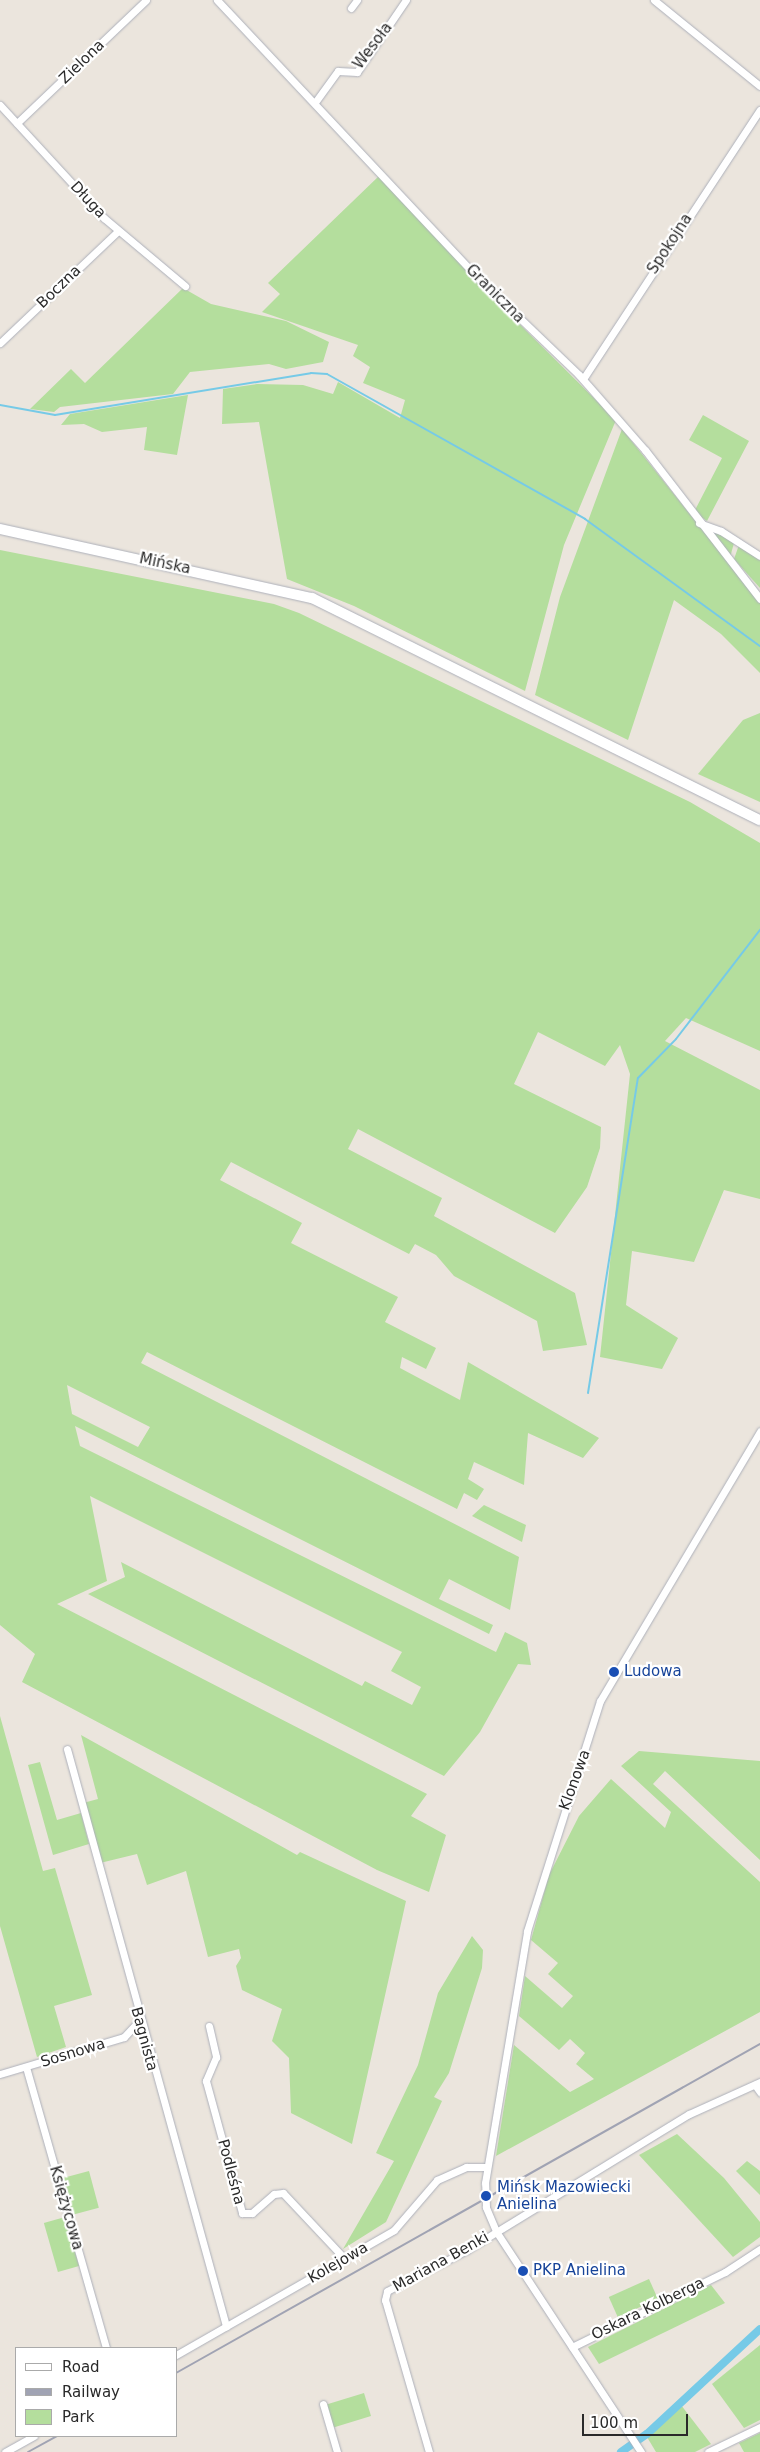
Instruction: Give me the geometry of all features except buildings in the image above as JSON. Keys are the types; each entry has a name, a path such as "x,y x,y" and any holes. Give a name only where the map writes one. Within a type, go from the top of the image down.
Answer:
{"main road":[{"name":"Mińska","path":"0,529 276,587 328,605 760,820"}],"street":[{"name":"Zielona","path":"17,123 146,0"},
{"name":"Graniczna","path":"217,0 316,101 481,281 583,380 645,450 699,523 760,599"},
{"path":"351,8 357,0"},
{"name":"Wesoła","path":"316,101 338,71 356,72 406,0"},
{"path":"654,0 760,86"},
{"name":"Długa","path":"0,105 118,231 185,286"},
{"name":"Spokojna","path":"583,380 760,110"},
{"name":"Boczna","path":"0,343 118,231"},
{"path":"699,523 721,531 760,556"},
{"name":"Klonowa","path":"639,2450 496,2231 484,2197 487,2167 527,1931 600,1701 760,1430"},
{"name":"Bagnista","path":"67,1750 139,2022 226,2326"},
{"name":"Sosnowa","path":"0,2074 124,2038 139,2022"},
{"name":"Podleśna","path":"210,2026 216,2057 206,2080 242,2213 252,2213 279,2193 304,2213 345,2258"},
{"name":"Księżycowa","path":"26,2068 106,2347"},
{"path":"496,2231 689,2114 758,2084 760,2092"},
{"name":"Kolejowa","path":"178,2354 401,2225 438,2180 466,2166 487,2167"},
{"name":"Mariana Benki","path":"428,2451 385,2300 387,2291 496,2231"},
{"name":"Oskara Kolberga","path":"572,2347 725,2272 760,2249"},
{"path":"323,2404 337,2452"},
{"path":"708,2452 760,2427"},
{"path":"5,2452 32,2437"}],"green space":[{"path":"380,175 481,286 616,420 564,545 525,691 354,606 287,579 259,422 222,424 223,389 257,384 303,385 333,394 338,382 400,418 405,400 363,383 370,367 353,356 358,345 262,312 280,294 268,283"},
{"path":"183,288 211,304 286,321 329,342 323,362 286,369 269,364 190,372 173,394 60,407 54,412 30,409 71,369 85,383"},
{"path":"188,395 177,455 144,450 147,427 102,432 84,424 61,425 70,414"},
{"path":"703,415 749,441 707,521 694,512 722,458 689,440"},
{"path":"622,429 760,602 760,673 721,634 674,600 628,740 535,695 560,597"},
{"path":"710,528 734,543 729,561"},
{"path":"739,545 760,559 760,588 734,559"},
{"path":"0,550 274,604 299,613 690,802 760,843 760,1051 686,1018 665,1041 760,1090 760,1199 724,1190 694,1262 632,1251 626,1305 678,1338 662,1369 600,1357 630,1074 620,1045 605,1066 538,1032 514,1084 601,1127 600,1148 587,1187 555,1233 358,1129 348,1149 442,1198 434,1216 575,1293 587,1345 543,1351 537,1321 454,1276 436,1255 415,1244 409,1254 231,1162 220,1180 302,1223 291,1243 398,1297 385,1322 436,1348 426,1369 402,1357 400,1368 460,1400 468,1362 599,1438 583,1458 528,1433 524,1485 474,1462 468,1479 484,1489 477,1500 464,1493 457,1509 147,1352 141,1363 519,1557 510,1610 449,1579 439,1599 493,1625 489,1634 75,1426 80,1446 496,1652 505,1632 527,1643 531,1665 518,1664 480,1732 444,1776 88,1594 125,1577 121,1562 362,1686 365,1681 412,1705 421,1687 391,1671 402,1652 90,1496 107,1581 57,1604 427,1794 411,1816 446,1835 429,1892 377,1870 22,1682 35,1654 0,1625","holes":["67,1385 150,1427 138,1447 72,1414"]},
{"path":"760,713 760,802 698,774 743,720"},
{"path":"484,1505 526,1525 522,1542 472,1516"},
{"path":"0,1716 43,1871 55,1868 92,1995 54,2006 66,2047 37,2057 0,1926"},
{"path":"81,1735 297,1855 300,1852 406,1901 352,2144 291,2113 289,2058 272,2041 282,2009 242,1990 236,1966 241,1958 239,1949 208,1957 186,1871 147,1885 137,1854 100,1863 83,1803 98,1799"},
{"path":"639,1751 760,1761 760,1860 665,1771 653,1784 760,1882 760,2012 496,2156 514,2045 570,2092 594,2079 576,2064 585,2053 570,2039 559,2050 519,2016 525,1976 562,2008 573,1996 548,1974 558,1963 531,1940 549,1875 579,1816 611,1779 665,1828 671,1812 621,1766"},
{"path":"40,1762 57,1820 81,1813 89,1844 53,1855 28,1765"},
{"path":"472,1936 483,1950 482,1968 449,2073 434,2097 442,2101 386,2222 343,2249 394,2161 376,2153 418,2065 438,1993"},
{"path":"677,2134 724,2178 760,2222 760,2237 733,2257 639,2155"},
{"path":"747,2161 760,2171 760,2195 736,2171"},
{"path":"89,2171 99,2208 71,2215 61,2179"},
{"path":"65,2217 79,2266 58,2272 44,2223"},
{"path":"649,2279 658,2299 618,2317 609,2297"},
{"path":"711,2285 725,2303 599,2364 588,2347"},
{"path":"760,2345 760,2420 744,2428 712,2384"},
{"path":"364,2393 371,2416 333,2428 326,2405"},
{"path":"681,2405 711,2444 695,2452 656,2452 647,2437"},
{"path":"760,2433 760,2452 744,2452 739,2443"}],"waterway":[{"path":"0,405 55,415 311,373 327,374 585,519 760,646"},
{"path":"588,1393 638,1078 676,1039 760,930"},
{"path":"621,2452 647,2434 760,2329"}],"railway":[{"path":"178,2372 760,2044"},
{"path":"28,2452 55,2437"}],"place":[{"name":"Ludowa","path":"614,1672"},
{"name":"Mińsk Mazowiecki Anielina","path":"486,2196"},
{"name":"PKP Anielina","path":"523,2271"}]}
